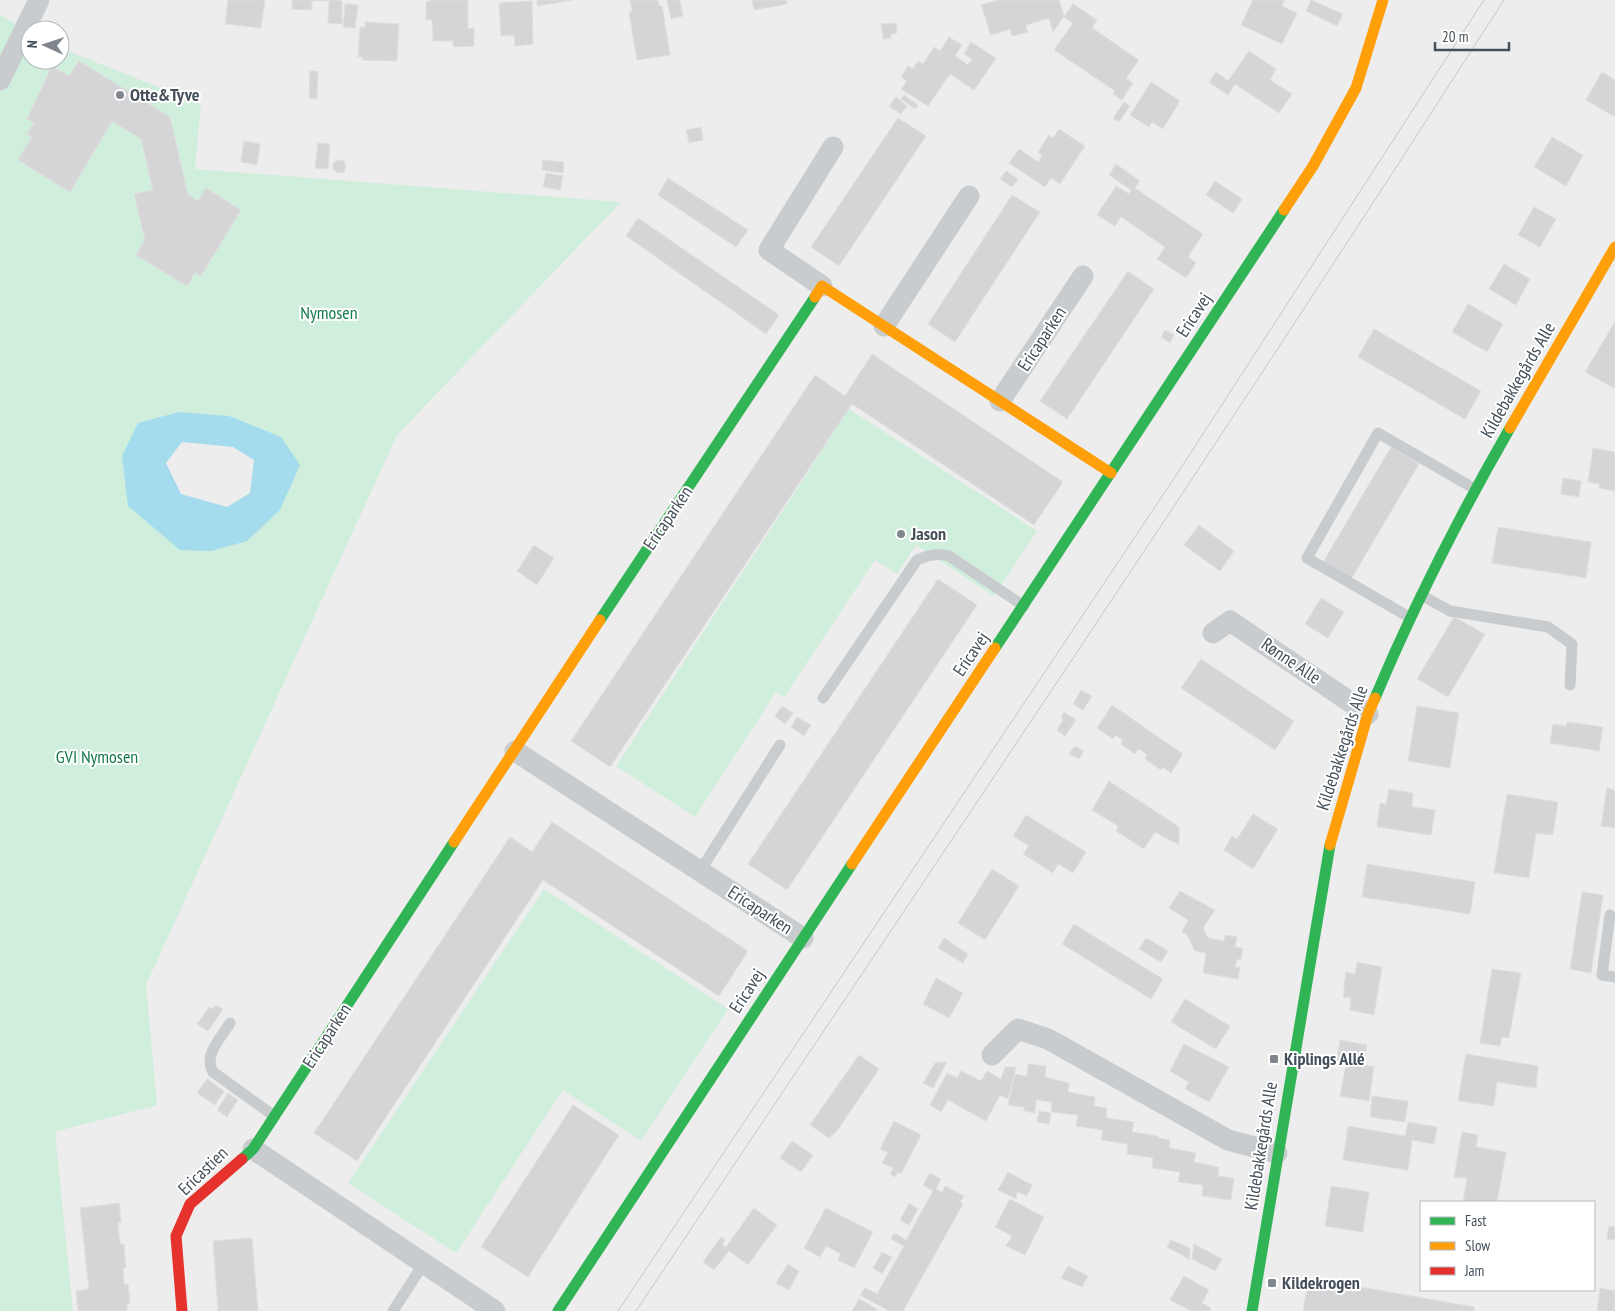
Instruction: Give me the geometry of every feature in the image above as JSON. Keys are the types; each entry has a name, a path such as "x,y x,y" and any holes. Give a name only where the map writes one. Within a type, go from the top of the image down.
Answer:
{"street":[{"path":"0,80 39,0"},
{"name":"Ericavej","path":"558,1311 1313,166 1356,88 1382,0"},
{"path":"833,147 769,250 1111,473"},
{"path":"884,326 969,196"},
{"name":"Kildebakkegårds Alle","path":"1252,1311 1330,840 1368,714 1409,617 1475,489 1615,247"},
{"name":"Ericaparken","path":"1000,401 1083,276"},
{"name":"Ericaparken","path":"253,1149 822,286"},
{"name":"Rønne Alle","path":"1213,633 1230,621 1368,714"},
{"name":"Ericaparken","path":"515,751 803,938"},
{"path":"992,1055 1018,1029 1048,1039 1228,1140 1277,1153"},
{"path":"253,1149 495,1311"},
{"name":"Ericastien","path":"182,1311 176,1236 186,1212 190,1204 253,1149"}],"lane":[{"path":"1409,617 1307,558 1378,433 1475,489"},
{"path":"823,698 918,560 928,555 939,554 949,556 1024,606"},
{"path":"1421,595 1450,611 1548,627 1572,644 1570,685"},
{"path":"700,871 780,745"},
{"path":"1610,915 1602,975 1615,977"},
{"path":"230,1024 210,1054 209,1066 213,1072 274,1116"},
{"path":"393,1311 424,1263"}],"green space":[{"name":"Nymosen","path":"0,14 20,27 20,70 70,70 70,52 201,104 195,169 621,202 397,435 146,985 157,1105 55,1132 73,1311 0,1311","holes":["138,423 281,436 247,541 181,550 157,529"]},
{"path":"849,409 1037,531 994,596 916,545 897,574 875,560 784,697 776,692 695,817 616,766"},
{"path":"544,889 728,1009 641,1141 563,1090 456,1253 348,1183"}],"water":[{"path":"179,412 229,416 281,437 300,465 280,510 247,541 211,551 180,550 128,506 122,456 138,423","holes":["182,442 233,447 254,460 250,493 227,507 181,494 166,463"]}],"building":[{"path":"228,0 265,0 261,28 225,24"},
{"path":"292,0 342,1 342,24 328,23 329,1 312,1 312,10 292,9"},
{"path":"432,0 468,0 468,29 474,28 474,46 453,47 453,41 433,41 432,19 426,20 426,2"},
{"path":"537,0 573,0 537,6"},
{"path":"630,0 658,0 659,6 662,6 670,55 637,60 629,12 632,11"},
{"path":"667,0 680,0 683,16 671,19"},
{"path":"752,0 787,0 787,4 754,10"},
{"path":"999,0 1059,0 1064,16 1053,32 1049,18 1026,25 1028,32 1012,36 1010,29 991,35 981,5"},
{"path":"1253,0 1285,0 1282,6 1297,13 1282,44 1241,25"},
{"path":"1311,0 1343,14 1337,26 1306,11"},
{"path":"532,1 533,44 515,46 514,35 501,36 499,3"},
{"path":"345,4 358,5 355,28 343,27"},
{"path":"1073,4 1097,20 1092,28 1139,60 1126,78 1133,83 1122,100 1113,94 1115,91 1054,50 1073,23 1064,17"},
{"path":"365,22 399,24 397,61 362,60 363,57 358,57 360,27 365,27"},
{"path":"896,23 897,33 891,34 891,38 883,39 881,24"},
{"path":"949,37 962,45 955,56 968,65 972,59 964,54 971,42 996,58 974,90 950,74 928,106 901,89 907,81 901,77 908,66 913,69 918,61 923,64 934,47 940,51"},
{"path":"1249,51 1276,69 1270,80 1292,94 1279,113 1235,84 1228,95 1209,82 1216,72 1228,81"},
{"path":"79,61 170,117 188,195 198,201 206,188 241,210 201,276 195,273 187,286 136,255 145,240 134,194 153,190 141,139 112,121 70,192 18,160 32,137 27,134 34,123 27,119 50,70 59,70 69,76"},
{"path":"310,71 318,71 317,99 309,98"},
{"path":"1602,72 1615,80 1615,117 1586,100"},
{"path":"1151,82 1180,101 1163,129 1152,122 1149,127 1130,115"},
{"path":"904,95 918,105 915,109 901,99"},
{"path":"896,97 907,106 901,114 889,106"},
{"path":"1124,102 1130,106 1119,122 1113,118"},
{"path":"898,118 926,136 839,266 811,247"},
{"path":"701,127 703,140 689,143 686,130"},
{"path":"1059,129 1085,146 1060,184 1051,178 1045,187 1009,163 1019,149 1038,162 1042,155 1038,152 1049,135 1053,138"},
{"path":"1552,137 1583,155 1566,186 1534,167"},
{"path":"244,141 260,144 257,165 241,162"},
{"path":"318,143 330,144 328,169 315,168"},
{"path":"337,160 344,161 346,166 344,172 338,173 333,170 333,164"},
{"path":"543,160 564,162 563,173 542,170"},
{"path":"1116,164 1140,181 1135,188 1203,234 1188,257 1196,263 1186,278 1157,259 1165,247 1121,217 1115,226 1097,215 1116,186 1129,194 1131,190 1109,175"},
{"path":"1006,171 1018,179 1012,187 1000,179"},
{"path":"546,173 563,176 560,190 543,187"},
{"path":"668,178 748,230 736,247 658,195"},
{"path":"1215,181 1242,199 1233,213 1206,195"},
{"path":"1012,195 1040,212 955,342 928,324"},
{"path":"1534,207 1556,219 1540,247 1518,235"},
{"path":"638,218 779,315 766,334 626,236"},
{"path":"1504,264 1530,279 1516,305 1489,289"},
{"path":"1128,271 1154,289 1067,419 1040,401"},
{"path":"1468,304 1503,324 1487,352 1452,332"},
{"path":"1615,322 1615,387 1614,388 1585,372"},
{"path":"1374,329 1481,391 1465,419 1358,357"},
{"path":"1165,330 1174,335 1170,343 1161,337"},
{"path":"872,354 1063,482 1034,525 852,404 610,767 571,741 815,375 845,396"},
{"path":"1391,447 1419,464 1350,581 1322,564"},
{"path":"1593,448 1615,452 1615,491 1599,488 1600,484 1588,482"},
{"path":"1563,478 1581,481 1579,497 1561,494"},
{"path":"1199,525 1234,551 1220,571 1184,545"},
{"path":"1498,527 1591,542 1586,578 1492,563"},
{"path":"534,545 554,558 537,585 517,571"},
{"path":"938,579 977,605 787,890 748,864"},
{"path":"1321,598 1344,612 1328,638 1305,624"},
{"path":"1454,617 1485,634 1448,697 1417,679"},
{"path":"1201,659 1294,721 1275,750 1181,688"},
{"path":"1081,690 1092,696 1083,710 1073,704"},
{"path":"1112,705 1183,754 1171,773 1163,767 1161,770 1145,759 1147,755 1139,749 1135,754 1121,744 1123,740 1115,735 1113,739 1097,728"},
{"path":"782,706 793,713 785,724 775,716"},
{"path":"1417,706 1459,713 1450,768 1408,761"},
{"path":"1064,712 1076,720 1065,736 1057,730 1063,720 1061,718"},
{"path":"797,717 811,725 804,736 791,727"},
{"path":"1567,722 1603,727 1599,751 1550,743 1553,724 1566,726"},
{"path":"1075,746 1084,751 1079,759 1069,754"},
{"path":"1109,781 1179,827 1179,845 1155,832 1144,849 1116,831 1118,826 1092,810"},
{"path":"1607,788 1615,790 1615,828 1601,826"},
{"path":"1389,789 1413,793 1412,807 1435,810 1431,835 1377,827 1380,803 1386,804"},
{"path":"1507,794 1558,802 1553,835 1536,833 1529,878 1494,873"},
{"path":"1253,814 1278,829 1253,869 1224,850 1232,836 1237,839"},
{"path":"1026,815 1086,852 1073,873 1058,864 1053,873 1023,854 1029,846 1013,836"},
{"path":"552,822 748,951 719,996 543,880 357,1161 314,1133 510,837 532,852"},
{"path":"1367,864 1475,882 1470,914 1362,897"},
{"path":"992,869 1019,886 985,940 958,923"},
{"path":"1180,891 1215,910 1203,928 1208,938 1224,941 1225,935 1237,937 1235,947 1243,948 1241,960 1237,959 1235,967 1240,968 1238,979 1203,973 1206,953 1195,951 1187,935 1182,932 1188,920 1169,908"},
{"path":"1582,892 1603,895 1591,973 1570,969"},
{"path":"1074,924 1163,979 1151,999 1062,944"},
{"path":"944,938 968,954 963,963 938,948"},
{"path":"1146,938 1168,951 1161,962 1139,949"},
{"path":"1357,962 1382,967 1374,1015 1350,1010 1351,998 1343,997 1346,972 1355,974"},
{"path":"1492,969 1521,973 1509,1038 1502,1037 1500,1046 1480,1043"},
{"path":"936,978 963,993 949,1018 923,1004"},
{"path":"1185,999 1230,1026 1216,1049 1171,1022"},
{"path":"216,1005 223,1009 208,1031 197,1024 209,1007 213,1009"},
{"path":"1340,1040 1367,1045 1364,1065 1374,1067 1369,1101 1340,1096 1346,1064 1336,1063"},
{"path":"1184,1044 1229,1067 1209,1102 1185,1089 1189,1082 1170,1071"},
{"path":"1466,1054 1538,1066 1536,1088 1497,1082 1494,1106 1458,1101"},
{"path":"859,1055 879,1069 837,1131 829,1138 810,1125"},
{"path":"947,1062 933,1088 923,1083 935,1063"},
{"path":"1028,1064 1046,1066 1045,1077 1069,1083 1068,1092 1095,1097 1094,1106 1107,1108 1106,1118 1134,1122 1132,1132 1170,1140 1169,1148 1196,1153 1194,1162 1219,1167 1218,1176 1234,1178 1231,1200 1202,1196 1203,1185 1178,1182 1180,1172 1152,1168 1153,1158 1127,1154 1128,1144 1101,1140 1103,1130 1076,1126 1078,1115 1051,1112 1052,1102 1036,1100 1035,1113 1024,1111 1024,1107 1008,1105 1015,1074 1027,1076"},
{"path":"1005,1067 1016,1067 1008,1099 1000,1095 986,1121 948,1100 941,1112 930,1105 947,1073 957,1078 961,1071 981,1081 987,1071 1001,1079"},
{"path":"207,1079 224,1091 215,1105 197,1093"},
{"path":"228,1093 238,1100 227,1117 217,1110"},
{"path":"1372,1096 1408,1101 1405,1122 1370,1117"},
{"path":"573,1105 619,1135 528,1277 481,1247"},
{"path":"1039,1111 1051,1113 1049,1124 1037,1122"},
{"path":"894,1121 921,1135 901,1174 898,1172 895,1177 890,1174 893,1168 882,1163 888,1153 880,1149"},
{"path":"1408,1122 1437,1127 1434,1144 1412,1140 1408,1170 1343,1160 1348,1126 1405,1136"},
{"path":"1462,1132 1478,1135 1476,1147 1506,1152 1497,1201 1463,1201 1467,1178 1454,1177"},
{"path":"792,1141 813,1155 801,1172 780,1158"},
{"path":"1008,1172 1032,1185 1027,1196 1017,1192 1016,1199 998,1190"},
{"path":"930,1173 941,1179 936,1189 942,1192 945,1186 964,1196 960,1202 963,1204 903,1311 889,1311 860,1295 865,1288 877,1294 904,1246 891,1239 894,1233 906,1240 933,1191 923,1185"},
{"path":"1331,1186 1369,1192 1363,1232 1325,1226"},
{"path":"1010,1199 1044,1217 1025,1255 1006,1246 1012,1236 995,1227"},
{"path":"119,1203 121,1222 118,1223 120,1244 124,1244 126,1268 123,1268 124,1285 128,1284 130,1303 127,1304 127,1311 78,1311 76,1291 89,1289 80,1208"},
{"path":"909,1203 918,1209 909,1225 900,1220"},
{"path":"754,1208 777,1225 748,1265 729,1251 714,1270 703,1262 721,1237 725,1240 722,1245 726,1247"},
{"path":"826,1208 873,1232 854,1268 838,1260 841,1254 826,1246 820,1257 804,1248"},
{"path":"1609,1226 1615,1227 1615,1240 1607,1239"},
{"path":"252,1238 258,1311 218,1311 213,1241"},
{"path":"1171,1240 1190,1248 1189,1259 1167,1247"},
{"path":"1194,1244 1222,1259 1215,1271 1192,1259"},
{"path":"882,1252 892,1257 882,1274 873,1268"},
{"path":"788,1264 799,1271 789,1290 776,1283"},
{"path":"1068,1266 1088,1276 1082,1287 1061,1278"},
{"path":"1184,1276 1209,1290 1202,1303 1211,1308 1210,1311 1191,1311 1170,1300"},
{"path":"1309,1278 1474,1307 1474,1311 1303,1311"},
{"path":"1600,1288 1615,1291 1615,1311 1597,1311"},
{"path":"859,1299 877,1309 876,1311 852,1311"}],"tram line":[{"path":"618,1311 1177,474 1484,0"},
{"path":"636,1311 1182,494 1504,0"}],"traffic: fast":[{"path":"995,648 1284,210"},
{"path":"600,620 815,297"},
{"path":"1375,698 1438,561 1510,428"},
{"path":"242,1159 253,1149 454,842"},
{"path":"1252,1311 1330,845"},
{"path":"558,1311 852,864"}],"traffic: slow":[{"path":"1284,210 1313,166 1356,88 1383,0"},
{"path":"1510,428 1615,247"},
{"path":"815,297 822,286 1111,473"},
{"path":"454,842 600,620"},
{"path":"852,864 995,648"},
{"path":"1330,845 1368,714 1375,698"}],"traffic: jam":[{"path":"182,1311 176,1236 190,1204 242,1159"}],"place":[{"name":"Otte&Tyve","path":"120,95"},
{"name":"Jason","path":"901,534"},
{"name":"Kiplings Allé","path":"1274,1059"},
{"name":"Kildekrogen","path":"1272,1283"}],"park label":[{"name":"GVI Nymosen","path":"97,757"}]}
